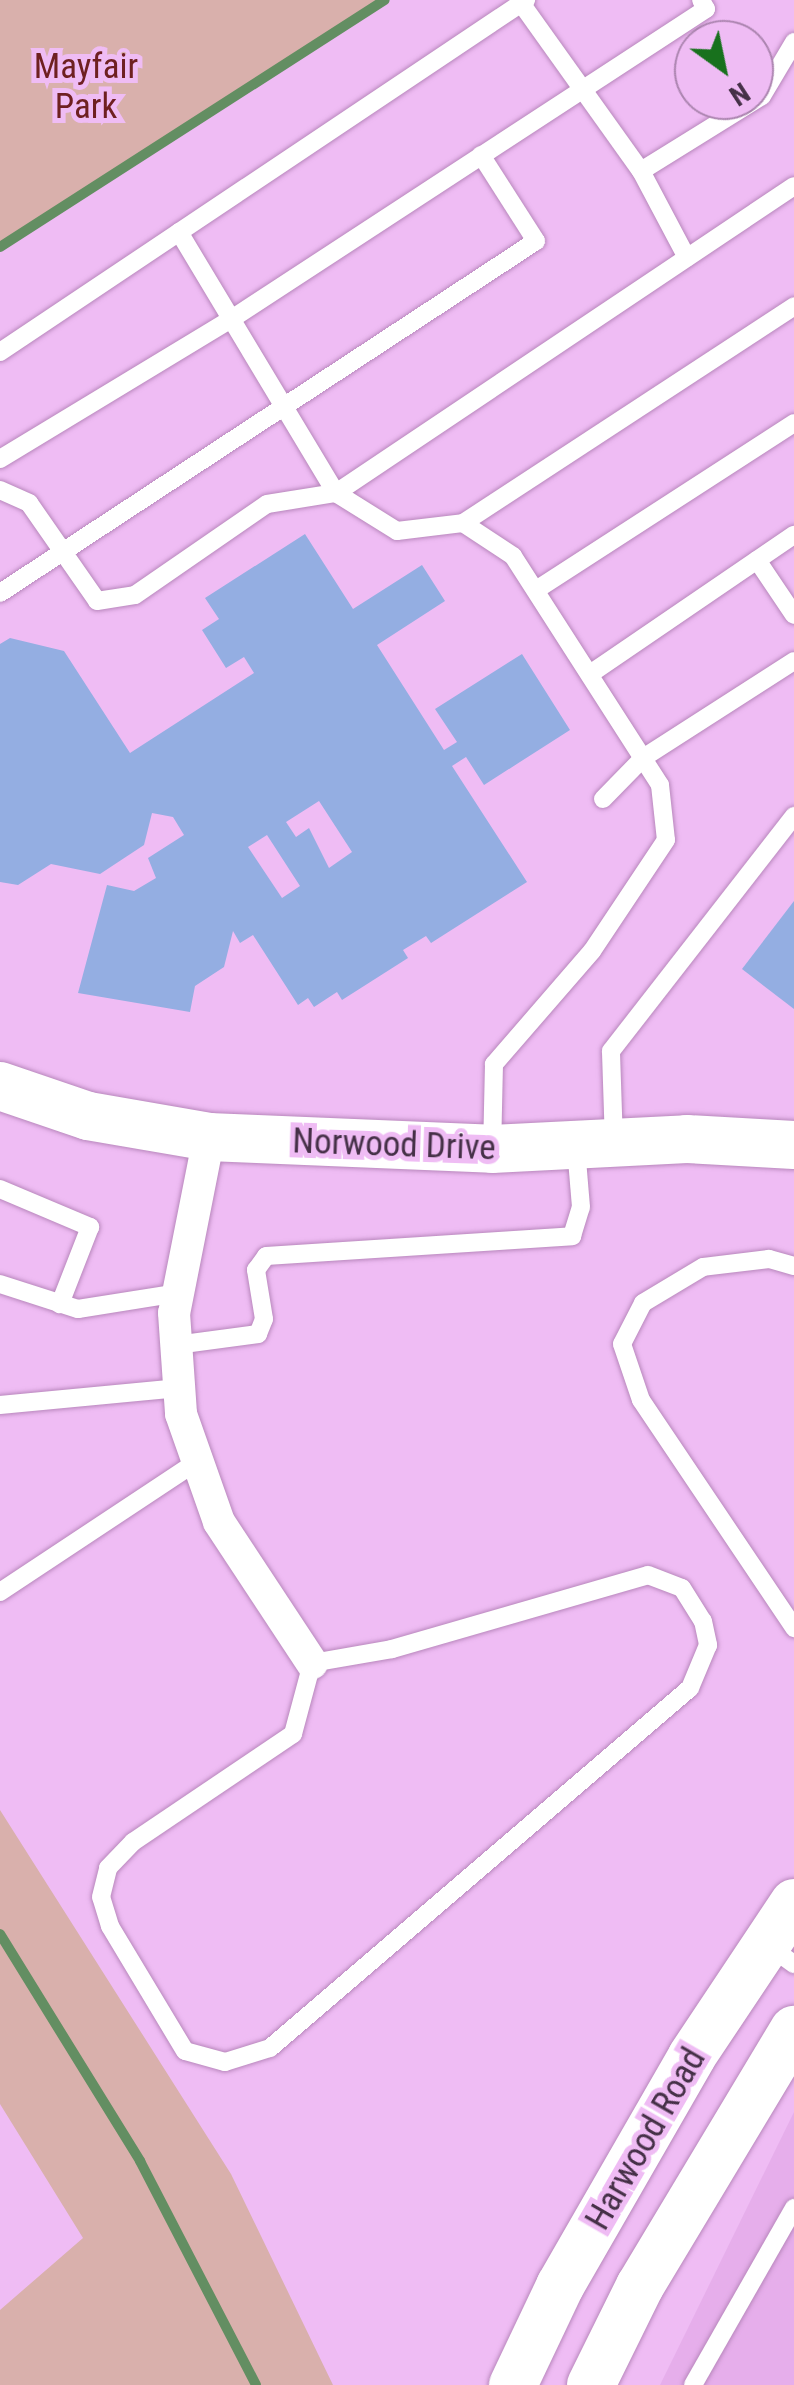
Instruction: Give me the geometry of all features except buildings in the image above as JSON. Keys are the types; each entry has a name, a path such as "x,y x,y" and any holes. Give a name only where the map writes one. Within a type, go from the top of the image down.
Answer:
{"main road":[{"name":"Norwood Drive","path":"0,1086 88,1116 208,1136 492,1150 595,1144 794,1145"},
{"name":"Harwood Road","path":"513,2385 560,2286 779,1954 794,1902"},
{"name":"Harwood Road","path":"591,2385 640,2286 794,2030"}],"street":[{"path":"208,1136 178,1292 179,1388 195,1462 219,1522 312,1663"}],"lane":[{"path":"0,459 233,318 706,9 700,0"},
{"path":"0,352 523,2 641,171 687,258"},
{"path":"641,171 762,96 794,42"},
{"path":"0,593 536,241 482,155"},
{"path":"0,490 29,503 97,601 136,595 267,504 336,493 794,186"},
{"path":"179,232 287,403 336,493 397,531 463,523 794,306"},
{"path":"536,590 794,423"},
{"path":"463,523 513,556 590,674 660,785 666,840 592,951 494,1064 492,1150"},
{"path":"590,674 794,535"},
{"path":"757,560 794,616"},
{"path":"602,799 643,758 794,661"},
{"path":"176,1345 258,1334 264,1319 256,1270 266,1256 572,1236 595,1144 611,1051 794,816"},
{"path":"0,1190 90,1227 60,1304"},
{"path":"794,1266 769,1260 703,1266 643,1304 622,1344 641,1400 794,1628"},
{"path":"0,1284 78,1309 178,1292"},
{"path":"0,1405 179,1388"},
{"path":"0,1592 195,1462"},
{"path":"648,1575 682,1588 703,1621 708,1646 690,1688 270,2048 225,2062 185,2051 110,1926 100,1897 108,1868 133,1842 292,1734 312,1663 392,1649 648,1575"},
{"path":"693,2385 794,2208"}],"shaded area":[{"path":"794,2112 794,2385 660,2385"}],"green space":[{"name":"Mayfair Park","path":"0,0 385,0 0,244"},
{"path":"0,1810 231,2174 333,2385 0,2385 0,2310 83,2238 0,2104"}],"waterway":[{"path":"0,247 385,0"},
{"path":"0,1934 140,2161 256,2385"}]}
